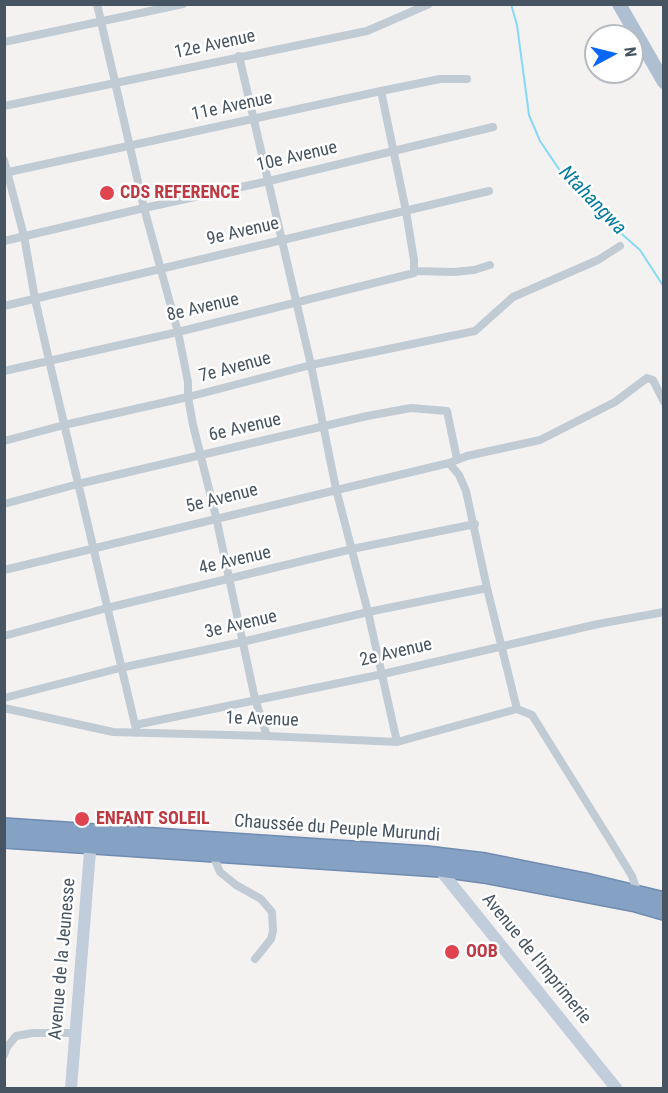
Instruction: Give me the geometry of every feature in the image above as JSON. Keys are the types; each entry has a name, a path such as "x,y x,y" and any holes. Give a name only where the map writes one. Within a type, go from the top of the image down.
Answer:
{"highway":[{"name":"Chaussée du Peuple Murundi","path":"4,826 213,855 440,869 637,899 663,900"},
{"name":"Chaussée du Peuple Murundi","path":"4,840 91,839 426,855 485,861 637,899 663,912"}],"main road":[{"path":"620,4 663,82"}],"street":[{"path":"98,4 144,208 178,332 200,455 216,517 255,699 267,736"},
{"path":"4,42 183,4"},
{"name":"12e Avenue","path":"4,106 367,31 429,4"},
{"path":"239,56 311,365 336,489 383,674 397,742"},
{"name":"11e Avenue","path":"6,172 440,79 467,80"},
{"path":"381,91 406,211 412,273"},
{"name":"10e Avenue","path":"4,241 493,127"},
{"path":"4,160 24,236 35,299 136,729"},
{"name":"9e Avenue","path":"4,306 489,191"},
{"name":"7e Avenue","path":"4,441 64,425 188,398 311,365 475,330 513,297 580,269 620,246"},
{"name":"8e Avenue","path":"4,371 178,332 412,273 474,270 490,265"},
{"path":"637,899 632,876 532,715 517,709 500,646 475,524 466,491 453,461 540,440 615,402 647,378 653,380 663,402"},
{"name":"6e Avenue","path":"4,504 200,455 411,408 448,412 453,461"},
{"name":"5e Avenue","path":"4,570 453,461"},
{"name":"4e Avenue","path":"4,636 107,608 352,549 475,524"},
{"name":"3e Avenue","path":"4,698 120,668 368,612 487,588"},
{"name":"2e Avenue","path":"136,729 255,699 383,674 598,624 663,612"},
{"name":"1e Avenue","path":"4,708 113,732 136,729 397,742 517,709"},
{"name":"Avenue de la Jeunesse","path":"71,1089 91,839"},
{"path":"213,855 220,872 236,885 261,899 272,912 273,931 270,939 255,959"},
{"name":"Avenue de l'Imprimerie","path":"426,855 440,869 614,1088"},
{"path":"4,1055 16,1036 33,1033 75,1033"}],"waterway":[{"name":"Ntahangwa","path":"511,4 517,25 529,115 540,141 565,178 599,214 640,250 664,287"}],"place":[{"name":"CDS REFERENCE","path":"107,193"},
{"name":"ENFANT SOLEIL","path":"82,819"},
{"name":"OOB","path":"452,952"}]}
